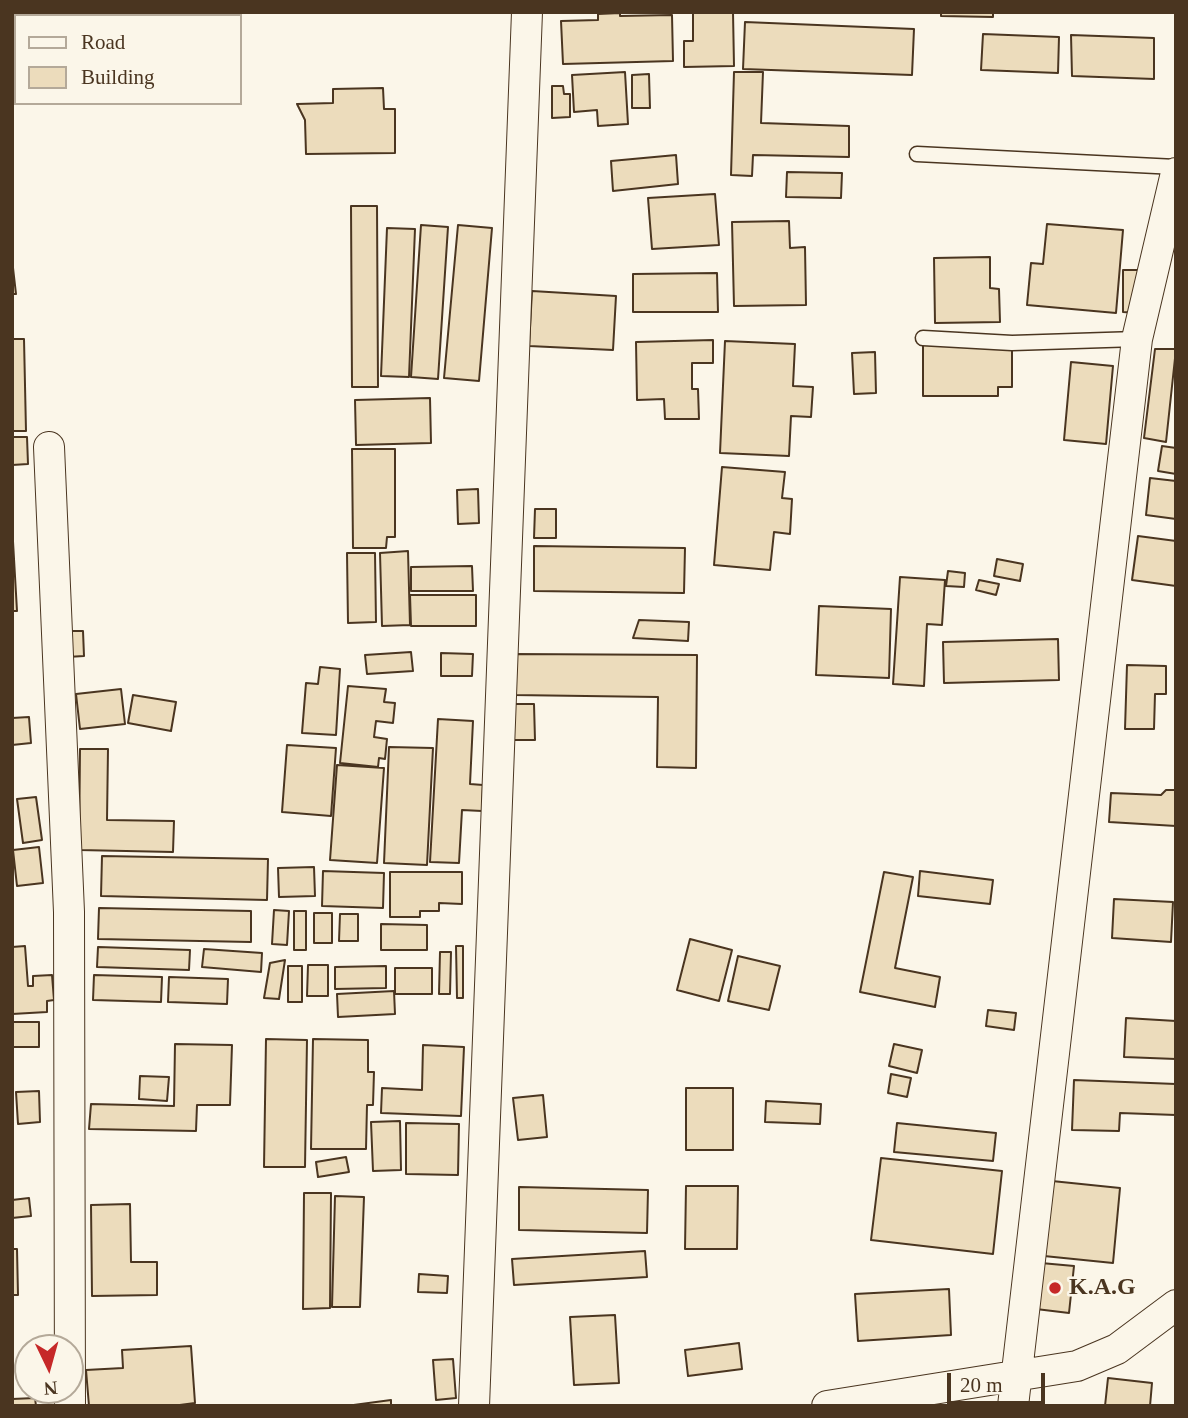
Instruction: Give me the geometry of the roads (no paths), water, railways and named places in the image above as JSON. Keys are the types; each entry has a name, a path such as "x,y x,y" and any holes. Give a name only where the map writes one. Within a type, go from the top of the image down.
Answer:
{"street":[{"path":"474,1406 527,12"},
{"path":"1013,1406 1137,339 1176,173"},
{"path":"49,447 69,912 70,1406"},
{"path":"827,1406 1077,1366 1117,1349 1176,1305"}],"lane":[{"path":"916,154 1176,167"},
{"path":"923,338 1012,343 1137,339"}],"place":[{"name":"K.A.G","path":"1055,1288"}]}
